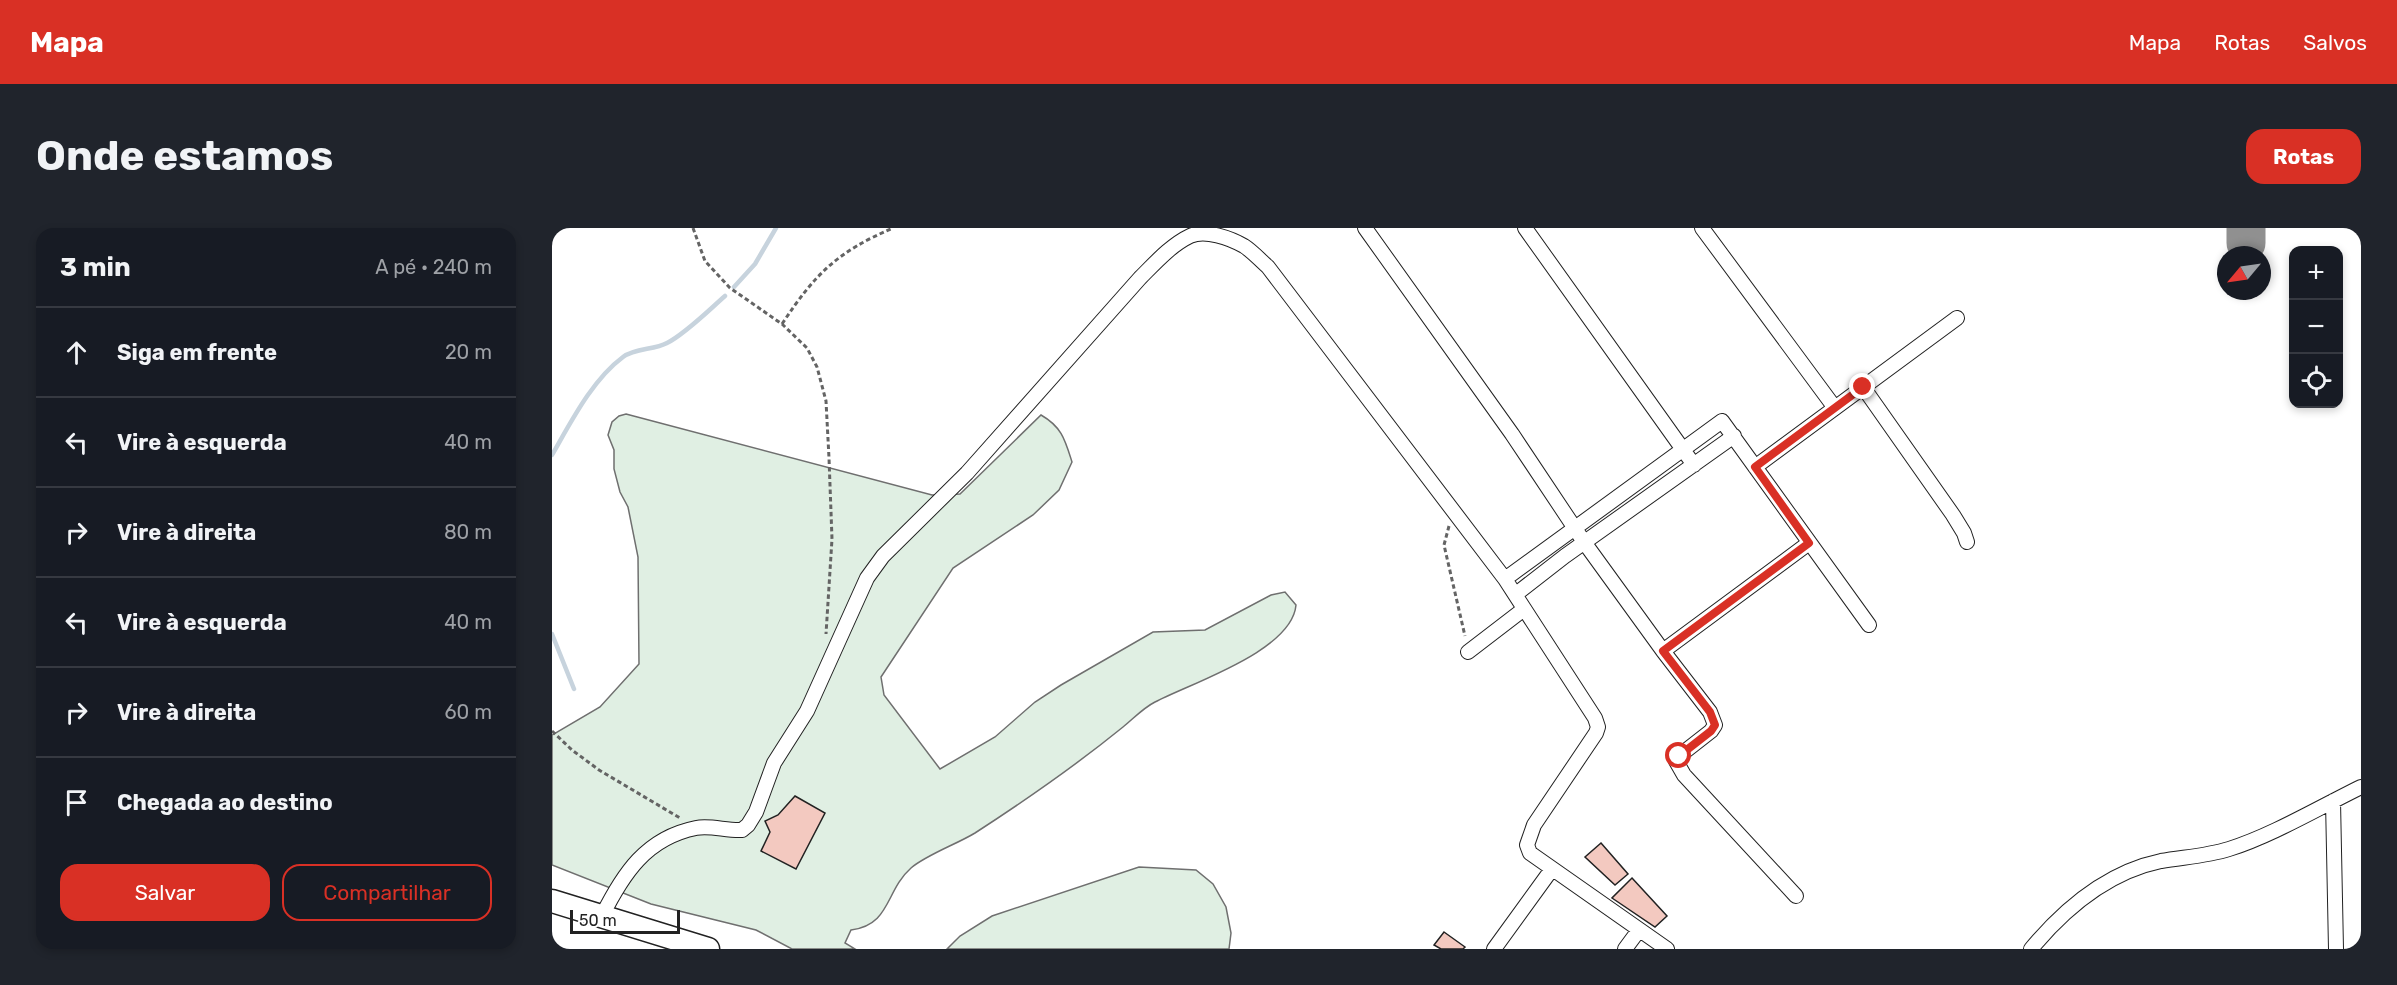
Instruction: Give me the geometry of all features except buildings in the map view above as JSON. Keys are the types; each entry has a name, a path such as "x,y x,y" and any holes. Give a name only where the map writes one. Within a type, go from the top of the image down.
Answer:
{"highway":[{"path":"552,901 708,949"}],"street":[{"path":"1365,228 1512,434 1584,543 1710,712 1715,725 1711,731 1679,756 1676,761 1679,768 1796,896"},
{"path":"1525,228 1694,465"},
{"path":"1702,228 1835,408"},
{"path":"602,916 623,877 643,854 664,838 697,828 742,830 748,825 756,812 770,772 807,711 856,599 883,556 967,473 1140,278 1163,255 1197,232 1221,237 1244,246 1268,267 1516,594 1595,718 1598,727 1529,836 1527,845 1530,853 1667,949"},
{"path":"1755,467 1957,318"},
{"path":"1863,387 1953,515 1967,542"},
{"path":"1505,579 1722,421 1869,625"},
{"path":"1516,594 1734,436"},
{"path":"1663,651 1809,543"},
{"path":"1468,652 1524,609"},
{"path":"2031,949 2058,918 2114,878 2159,862 2229,849 2361,787"},
{"path":"2333,801 2336,949"},
{"path":"1494,949 1552,869"},
{"path":"1625,949 1639,930"}],"path":[{"path":"693,228 705,261 730,288 782,324 807,348 817,368 826,401 832,539 825,643"},
{"path":"782,324 803,292 821,271 843,253 893,228"},
{"path":"1455,514 1447,530 1444,545 1460,608 1468,652"},
{"path":"552,731 572,750 599,770 697,828"}],"green space":[{"path":"626,414 932,495 960,494 1041,415 1054,424 1065,441 1072,462 1059,490 1033,515 953,568 881,677 884,695 940,769 995,737 1035,702 1061,685 1153,632 1205,630 1271,595 1285,592 1296,605 1290,622 1277,637 1259,651 1238,664 1151,704 1032,795 975,833 911,868 896,887 881,914 864,927 851,930 845,943 855,949 792,949 756,930 651,904 552,865 552,735 600,707 639,664 638,557 628,507 620,492 614,469 614,450 608,435 612,422"},
{"path":"1139,867 1196,870 1213,884 1226,907 1231,933 1229,949 947,949 960,936 992,916"}],"waterway":[{"path":"734,287 755,264 776,228"},
{"path":"552,455 583,402 612,366 628,354 662,345 674,339 725,296"},
{"path":"552,634 574,689"}],"taxiway":[{"path":"2246,228 2246,243"}],"route":[{"path":"1679,756 1711,731 1715,725 1710,712 1663,651 1809,543 1755,467 1863,387"}]}
